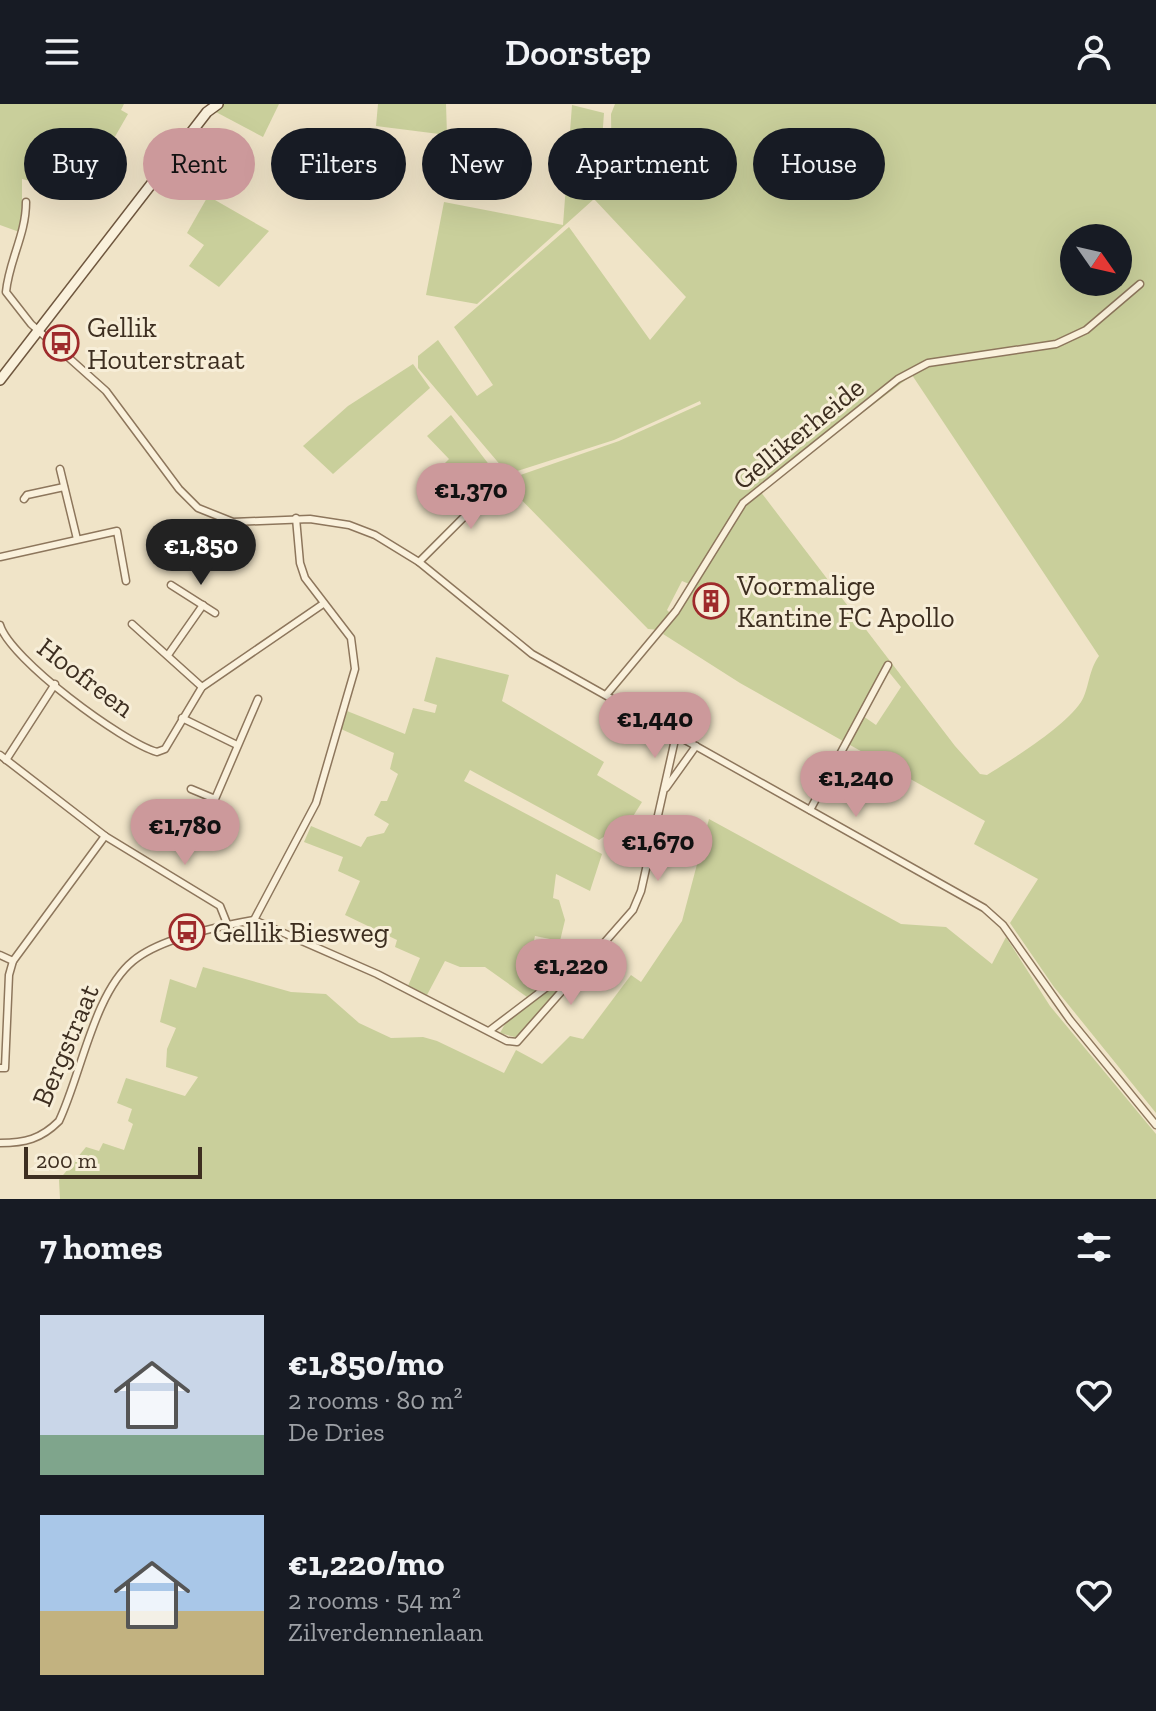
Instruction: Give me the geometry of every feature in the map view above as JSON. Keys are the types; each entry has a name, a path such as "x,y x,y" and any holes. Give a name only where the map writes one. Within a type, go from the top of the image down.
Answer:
{"street":[{"path":"0,380 207,112 218,104"},
{"path":"26,202 26,224 8,272 6,292 38,331 106,391 179,489 198,508 222,520 248,524 296,518 349,525 398,546 516,644 967,897 998,919 1070,1020 1156,1125"},
{"name":"Gellikerheide","path":"606,695 676,611 743,503 898,379 928,363 1056,344 1086,330 1140,284"},
{"path":"60,469 77,539"},
{"path":"419,562 502,479 511,476"},
{"path":"24,499 27,495 64,487"},
{"path":"296,518 300,563 313,591 351,638 355,669 316,803 254,920 377,974 517,1042 624,922 641,891 676,735"},
{"path":"0,557 117,531 126,581"},
{"path":"171,585 215,613"},
{"path":"237,745 182,718 202,687 323,604"},
{"path":"168,655 203,605"},
{"path":"132,624 202,687"},
{"name":"Hoofreen","path":"0,625 8,643 55,684 101,720 157,752 165,749 182,718"},
{"path":"810,810 888,665"},
{"path":"55,684 3,758 105,836 220,906 228,926"},
{"path":"191,789 215,799 258,699"},
{"path":"664,791 696,746"},
{"path":"3,1068 9,975 13,961 105,836"},
{"name":"Bergstraat","path":"0,1143 26,1143 48,1132 59,1121 114,983 133,961 157,946 254,920"},
{"path":"489,1031 600,947"},
{"path":"0,955 13,961"}],"green space":[{"path":"0,104 124,104 121,110 128,114 120,128 24,128 22,233 0,225"},
{"path":"224,104 279,104 263,137 255,133 255,128 246,128 214,111"},
{"path":"378,104 446,104 447,128 422,128 422,132 376,126"},
{"path":"615,104 1156,104 1156,1113 1054,987 1010,923 1038,879 974,844 985,821 740,683 663,634 694,586 682,581 667,610 671,614 659,630 648,629 503,481 619,441 701,404 700,401 614,440 508,474 418,368 418,356 438,340 477,396 493,385 454,327 569,227 650,340 686,297 595,200 737,200 737,128 611,128","holes":["912,375 1099,656 1086,692 1073,712 1037,742 987,775 980,774 955,746 760,491","888,671 901,687 876,725 863,716"]},
{"path":"572,105 604,113 603,128 570,128"},
{"path":"206,200 215,200 269,231 219,287 189,266 204,245 187,233"},
{"path":"565,200 593,200 477,304 426,295 444,202 563,225"},
{"path":"413,364 430,388 333,474 303,446 348,406"},
{"path":"451,415 497,475 462,515 428,480 449,459 427,436"},
{"path":"436,657 509,675 502,701 604,762 597,775 642,802 632,818 599,840 470,770 464,781 602,854 590,891 556,874 553,898 559,900 565,920 560,941 535,936 529,962 565,970 527,997 485,967 460,967 445,961 427,995 408,986 420,958 395,947 397,940 345,915 360,881 338,871 343,857 304,842 311,826 361,847 367,837 384,833 389,824 374,815 381,801 387,801 398,774 390,769 394,753 341,729 347,711 405,734 413,708 435,713 437,705 424,701"},
{"path":"709,819 901,924 946,927 992,964 1006,937 1050,1006 1156,1134 1156,1199 60,1199 59,1180 86,1147 99,1151 103,1143 124,1150 133,1124 128,1121 132,1109 117,1103 126,1078 185,1096 198,1077 166,1067 167,1049 176,1028 160,1022 170,979 196,988 203,967 291,992 326,994 359,1023 391,1038 423,1037 437,1041 504,1073 516,1050 542,1064 570,1036 583,1039 631,975 641,982 682,921"},
{"path":"581,963 518,1038 500,1033 505,1024"}],"place":[{"name":"Gellik Houterstraat","path":"61,343"},
{"name":"Voormalige Kantine FC Apollo","path":"711,601"},
{"name":"Gellik Biesweg","path":"187,932"}]}
